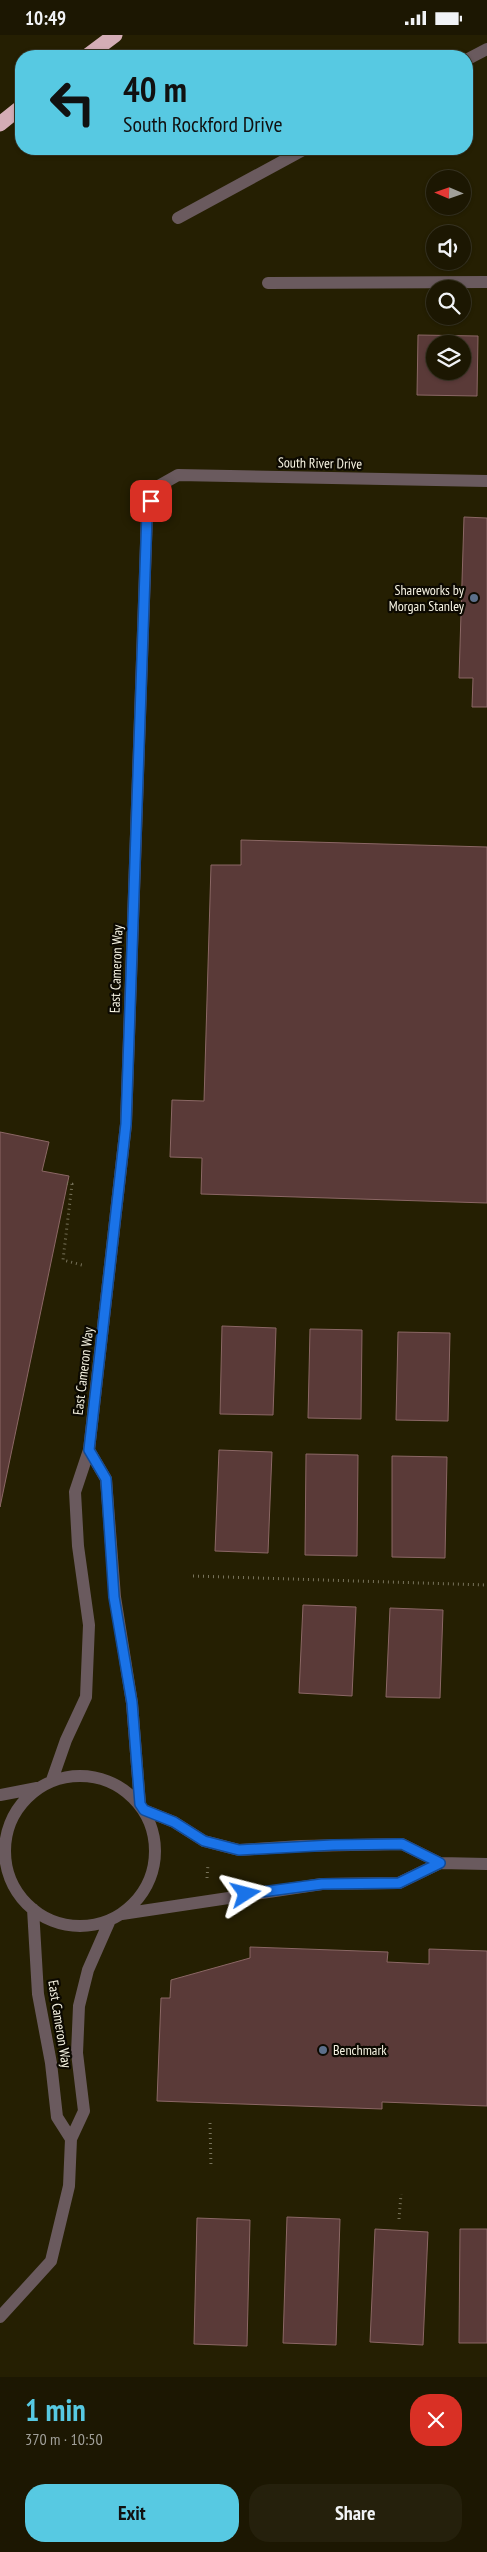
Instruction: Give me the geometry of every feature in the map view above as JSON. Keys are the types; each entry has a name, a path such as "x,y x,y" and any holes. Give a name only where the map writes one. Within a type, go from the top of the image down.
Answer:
{"highway":[{"path":"95,50 115,35"},
{"path":"0,124 15,112"}],"street":[{"path":"473,56 487,49"},
{"path":"178,218 294,155"},
{"path":"268,283 487,282"},
{"name":"South River Drive","path":"155,488 178,475 487,481"},
{"name":"East Cameron Way","path":"52,1780 66,1740 86,1697 89,1625 78,1546 75,1492 89,1450 126,1124 147,514 155,488"},
{"path":"89,1450 106,1479 114,1597 132,1703 142,1807"},
{"path":"116,1917 138,1900 150,1881 156,1860 155,1837 142,1807 131,1794 114,1782 94,1776 72,1775 52,1780 37,1788 24,1800 14,1815 7,1832 5,1850 8,1869 14,1886 33,1909 50,1920 70,1926 91,1926 116,1917 322,1884 399,1883 440,1863"},
{"path":"0,1795 37,1788"},
{"path":"142,1807 174,1822 204,1841 239,1850 320,1845 402,1844 440,1863 487,1864"},
{"path":"0,1881 14,1886"},
{"name":"East Cameron Way","path":"33,1909 38,1994 51,2063 57,2117 71,2139"},
{"name":"East Cameron Way","path":"0,2317 51,2261 69,2186 71,2139 84,2111 78,2053 79,2006 88,1970 116,1917"}],"path":[{"path":"67,1183 72,1184 64,1260 82,1265"},
{"path":"193,1576 487,1585"},
{"path":"207,1885 208,1861"},
{"path":"210,2123 210,2167"},
{"path":"400,2219 401,2194"}],"building":[{"path":"418,335 426,335 426,380 471,380 471,336 478,336 477,396 417,395"},
{"name":"Shareworks by Morgan Stanley","path":"464,517 487,518 487,707 472,707 473,678 459,678"},
{"path":"241,840 487,847 487,1203 201,1194 202,1158 170,1157 172,1100 204,1101 211,865 241,865"},
{"path":"0,1132 49,1142 42,1171 69,1176 0,1507"},
{"path":"222,1326 276,1328 273,1415 220,1414"},
{"path":"310,1329 362,1330 361,1419 308,1418"},
{"path":"398,1332 450,1333 448,1421 396,1420"},
{"path":"219,1450 272,1452 268,1553 215,1551"},
{"path":"306,1454 358,1455 357,1556 305,1555"},
{"path":"392,1456 447,1457 445,1558 392,1557"},
{"path":"303,1605 356,1607 352,1696 299,1693"},
{"path":"390,1608 443,1610 440,1698 386,1697"},
{"name":"Benchmark","path":"250,1947 388,1952 387,1962 429,1964 429,1949 487,1951 487,2106 382,2102 382,2109 157,2101 161,1998 170,1998 171,1980 250,1958"},
{"path":"287,2217 340,2219 336,2345 283,2343"},
{"path":"197,2218 250,2220 247,2346 194,2344"},
{"path":"375,2229 428,2232 423,2345 370,2342"},
{"path":"460,2229 487,2229 487,2343 459,2343"}],"place":[{"name":"Shareworks by Morgan Stanley","path":"474,598"},
{"name":"Benchmark","path":"323,2050"}],"route":[{"path":"151,501 147,514 126,1124 89,1450 106,1479 114,1597 132,1703 140,1804 144,1810 174,1822 204,1841 239,1850 268,1850 301,1846 402,1844 440,1863 399,1883 322,1884 246,1894"}]}
